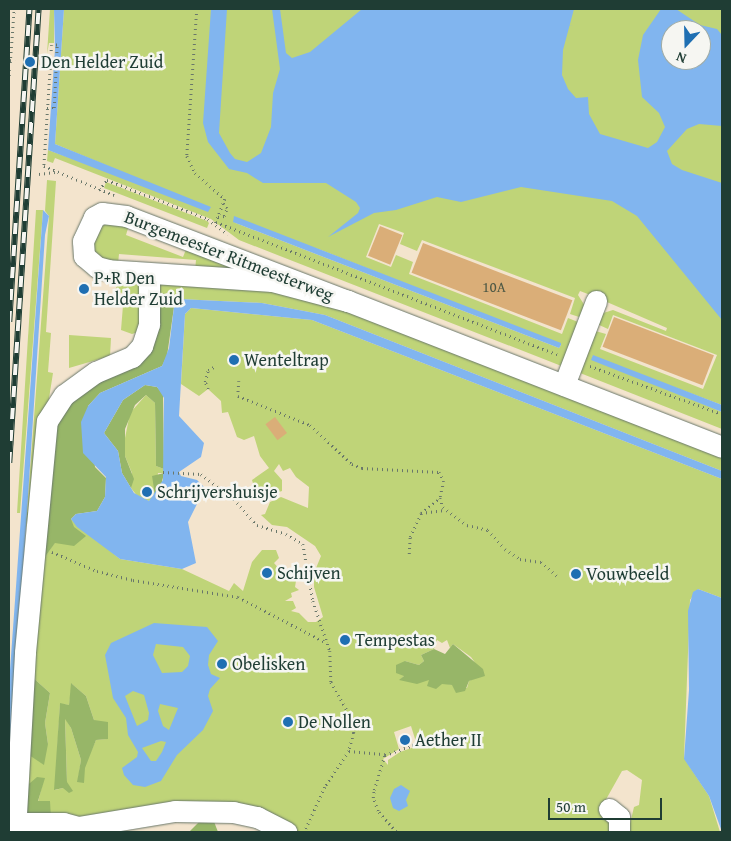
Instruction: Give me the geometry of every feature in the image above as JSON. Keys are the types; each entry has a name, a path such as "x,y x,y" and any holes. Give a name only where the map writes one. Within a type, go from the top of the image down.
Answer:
{"street":[{"name":"Burgemeester Ritmeesterweg","path":"348,301 272,281 149,275 108,270 90,263 84,256 83,241 94,217 102,213 126,216 348,301 722,447"},
{"path":"149,275 149,324 142,346 132,357 96,372 71,390 56,404 47,421 35,547 15,828 63,823 78,827 176,811 233,812 257,817 286,832"},
{"path":"564,385 596,301"},
{"path":"609,809 619,817 619,832"}],"path":[{"path":"9,10 14,9 10,62 15,61"},
{"path":"197,9 188,156 195,173 224,200 216,222"},
{"path":"48,108 54,108 57,45 52,45 52,52"},
{"path":"49,61 44,166 55,172 99,190 106,180 213,224 216,222 573,360 722,414"},
{"path":"9,69 9,74"},
{"path":"39,174 55,172"},
{"path":"208,389 205,382 208,370 216,366"},
{"path":"239,381 238,396 310,425 352,464 362,468 439,472 444,481 440,498 422,512 410,537 409,554"},
{"path":"163,472 200,474 234,499 257,525 286,534 303,544 313,601 327,643 331,682 351,717 354,733 349,751 325,788 304,832"},
{"path":"440,498 446,510 466,525 488,530 505,549 520,559 541,562 558,576"},
{"path":"422,512 446,510"},
{"path":"35,547 68,557 97,571 133,580 238,597 327,643"},
{"path":"596,571 602,570"},
{"path":"349,751 385,754 423,742"},
{"path":"385,754 373,798 378,811 396,832"}],"green space":[{"path":"50,9 54,9 54,43 49,43 47,54"},
{"path":"64,9 722,9 722,405 591,356 722,412 722,429 575,371 592,330 606,334 600,349 703,389 717,355 613,315 608,329 597,324 600,314 613,310 666,331 667,328 593,296 580,291 578,295 585,306 579,317 570,314 575,298 422,240 417,251 400,244 404,233 379,224 366,257 391,267 396,255 413,262 409,274 562,334 568,318 578,322 564,367 239,240 211,219 55,158 53,163 47,161 48,150 211,209 55,144","holes":["233,222 321,250 561,345 559,348"]},
{"path":"47,180 56,181 46,332 51,333 48,372 53,373 31,513 27,512 49,216 45,211"},
{"path":"106,182 207,221 209,223 207,228 104,188"},
{"path":"36,210 43,210 20,513 17,513"},
{"path":"107,223 129,225 126,235 183,257 187,247 233,266 233,270 195,270 196,260 119,254 118,264 104,262 94,253 93,245 96,231"},
{"path":"120,280 140,282 143,291 138,332 132,334 121,330 124,293 114,292"},
{"path":"156,283 278,290 315,298 722,455 722,471 325,315 262,303 179,299 173,294 151,293"},
{"path":"151,293 173,294 179,299 174,307 167,356 162,366 100,393 88,406 95,467 106,478 105,497 97,511 76,514 71,519 74,527 86,536 74,546 55,543 42,561 29,545 26,519 27,512 31,513 48,415 134,359"},
{"path":"191,308 312,320 722,479 722,598 698,589 690,600 684,758 709,796 720,832 628,832 634,807 639,805 642,780 627,770 622,771 604,803 616,832 290,832 270,820 91,821 51,818 49,808 38,802 44,778 23,789 24,757 48,744 45,723 50,693 30,675 42,561 71,519 120,559 182,569 229,591 234,583 243,591 252,562 262,550 276,550 279,558 274,563 290,581 296,581 295,587 299,590 291,593 292,597 285,601 293,601 296,608 291,611 299,613 308,622 316,622 323,617 314,587 314,573 321,556 315,546 287,527 272,525 261,515 265,514 270,502 281,497 308,508 309,487 296,477 290,468 283,471 279,464 274,471 282,480 282,491 270,495 255,490 252,480 269,468 260,456 254,436 244,440 237,437 228,412 222,413 221,401 208,389 199,396 181,384 185,314","holes":["437,640 442,643 447,640 450,648 453,644 471,657 483,674 469,681 467,688 429,680 400,680 404,676 405,661 419,665 424,661 421,655 434,649","72,684 86,696 94,720 107,739 96,740 78,780 81,760 71,728 65,718 67,782 63,788 55,790 60,704 69,705","411,726 416,742 422,740 423,744 400,752 388,760 388,765 383,759 399,749 394,732"]},
{"path":"69,335 111,338 110,356 69,368"},
{"path":"145,385 157,387 163,394 164,469 156,466 155,403 146,395 135,405 125,429 125,456 134,479 131,488 122,473 118,451 104,433 123,400"},
{"path":"146,395 155,403 156,466 164,469 164,473 158,473 155,495 149,501 138,497 131,488 132,473 125,456 124,443 130,413"},
{"path":"164,473 161,486 155,495 152,476"},
{"path":"453,644 483,669 485,676 469,681 465,691 456,693 452,685 442,684 436,689 427,686 429,680 417,684 399,680 404,676 396,673 396,665 405,661 419,665 424,661 421,655 434,649 445,654"},
{"path":"30,675 50,693 45,723 48,744 44,765 26,753"},
{"path":"71,683 86,696 94,720 108,722 108,739 96,740 85,768 84,783 77,782 81,760 71,728 65,719 67,782 73,791 69,793 63,788 54,790 60,703 69,705"},
{"path":"37,777 45,778 38,801 50,801 51,818 20,832 23,789"},
{"path":"213,819 218,832 189,832 199,822"}],"water":[{"path":"54,9 64,9 55,144 211,207 208,212 48,150 55,49"},
{"path":"211,9 227,9 219,133 235,159 247,162 261,153 271,127 273,93 280,69 272,9 280,9 286,53 292,58 310,52 362,9 574,9 563,50 562,75 568,89 576,98 588,97 589,114 600,134 648,148 657,142 665,127 659,113 642,97 638,60 643,35 661,9 676,9 692,20 661,20 661,70 711,70 711,28 717,29 722,35 722,126 699,124 687,129 667,151 672,164 682,170 722,183 722,320 637,216 612,201 521,187 461,202 437,197 396,210 374,213 328,237 358,213 360,208 356,202 326,183 263,183 247,173 229,169 208,142 203,123"},
{"path":"43,210 49,216 45,235 9,788 9,684"},
{"path":"234,216 561,343 561,345 559,348 233,222"},
{"path":"179,299 262,303 325,315 722,471 722,479 312,320 191,308 185,314 179,416 204,443 201,457 179,472 181,476 197,480 205,488 188,522 196,563 182,569 120,559 77,527 71,519 76,514 97,511 105,497 106,477 83,453 81,422 88,406 100,393 162,366 169,348 174,307","holes":["145,385 157,387 164,398 163,480 149,501 134,493 122,473 118,451 104,433 123,400"]},
{"path":"593,355 722,405 722,412 591,360"},
{"path":"698,589 722,598 722,832 709,796 684,759 689,690 688,611 693,592"},
{"path":"154,623 207,627 218,641 209,655 208,665 211,674 220,678 210,689 208,696 213,711 203,730 177,755 161,781 145,787 133,785 124,775 122,768 137,757 138,752 128,735 126,718 113,698 105,655 111,643","holes":["156,644 183,647 190,656 188,666 182,672 162,673 153,655","133,691 144,695 149,713 148,720 137,726 125,696","160,704 178,708 169,730 163,726 158,711","161,741 166,742 156,761 151,761 142,748"]},
{"path":"401,785 410,791 406,800 408,806 399,811 393,808 390,798 394,789"}],"building":[{"path":"380,226 402,235 390,265 368,256"},
{"path":"423,243 572,300 561,330 412,273"},
{"path":"614,317 714,355 702,385 603,347"},
{"path":"275,417 287,433 277,440 265,424"}],"railway":[{"path":"9,322 29,9"},
{"path":"9,463 38,9"}],"place":[{"name":"Den Helder Zuid","path":"30,62"},
{"name":"P+R Den Helder Zuid","path":"84,289"},
{"name":"Wenteltrap","path":"234,360"},
{"name":"Schrijvershuisje","path":"147,492"},
{"name":"Schijven","path":"267,573"},
{"name":"Vouwbeeld","path":"576,574"},
{"name":"Tempestas","path":"345,640"},
{"name":"Obelisken","path":"222,664"},
{"name":"De Nollen","path":"288,722"},
{"name":"Aether II","path":"405,740"}]}
